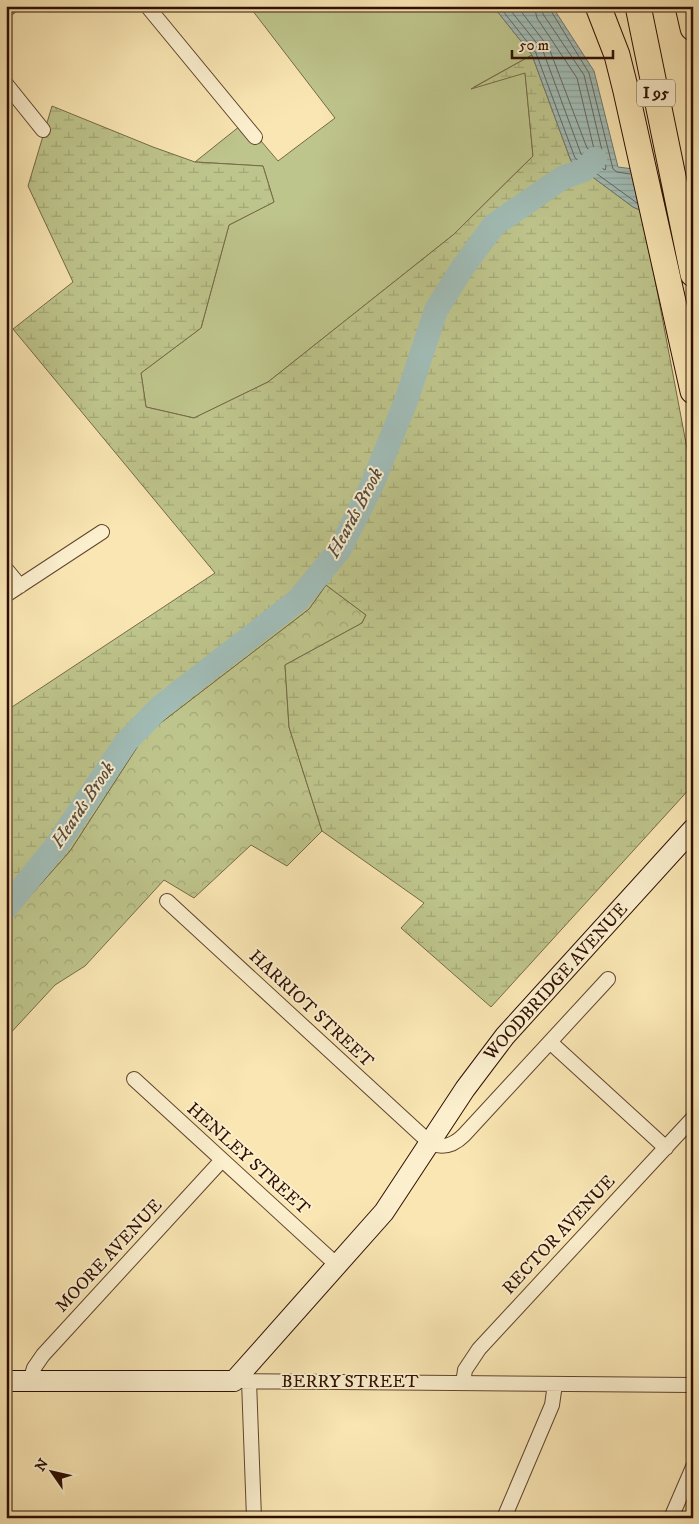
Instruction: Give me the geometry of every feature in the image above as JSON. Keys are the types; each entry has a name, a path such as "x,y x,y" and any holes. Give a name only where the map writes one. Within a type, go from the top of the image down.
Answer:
{"highway":[{"path":"598,6 617,55 693,392"},
{"name":"I 95","path":"638,6 693,274"},
{"path":"688,6 693,28"}],"street":[{"path":"6,10 11,6"},
{"path":"147,6 255,137"},
{"path":"6,84 43,130"},
{"path":"6,595 102,532"},
{"path":"6,569 20,586"},
{"name":"WOODBRIDGE AVENUE","path":"242,1381 390,1205 465,1089 505,1036 693,830"},
{"name":"HARRIOT STREET","path":"167,901 430,1144"},
{"name":"WOODBRIDGE AVENUE","path":"430,1144 444,1146 460,1139 608,979"},
{"path":"550,1042 666,1148"},
{"name":"HENLEY STREET","path":"134,1080 338,1266"},
{"name":"RECTOR AVENUE","path":"463,1383 465,1370 479,1350 693,1118"},
{"name":"MOORE AVENUE","path":"30,1381 34,1368 43,1354 222,1160"},
{"name":"BERRY STREET","path":"6,1381 693,1384"},
{"path":"242,1381 254,1518"},
{"path":"504,1518 552,1405 555,1384"},
{"path":"671,1518 693,1467"}],"green space":[{"path":"249,6 493,6 532,55 474,87 525,72 533,156 453,235 268,382 194,418 146,407 141,373 201,328 229,225 274,202 263,166 195,162 245,122 278,161 335,118"},
{"path":"532,55 571,161 633,207 642,211 693,480 693,785 491,1007 401,928 424,903 322,831 289,727 285,665 362,623 366,615 326,585 309,609 145,735 70,851 6,923 6,711 215,573 13,329 73,282 28,186 52,106 195,162 263,166 274,202 229,225 201,328 141,373 146,407 194,418 268,382 453,235 533,156 525,73 471,89"},
{"path":"326,585 366,615 362,623 285,665 289,727 322,831 287,866 251,845 194,898 164,880 85,966 55,985 6,1038 6,923 70,851 145,735 309,609"}],"water":[{"path":"493,6 552,6 594,71 618,167 641,170 642,178 693,184 693,215 649,209 642,211 633,207 571,161 532,55"}],"waterway":[{"name":"Heards Brook","path":"6,908 56,846 126,742 160,707 298,600 340,549 372,485 406,401 436,310 463,267 494,225 562,178 584,170 595,159"}]}
